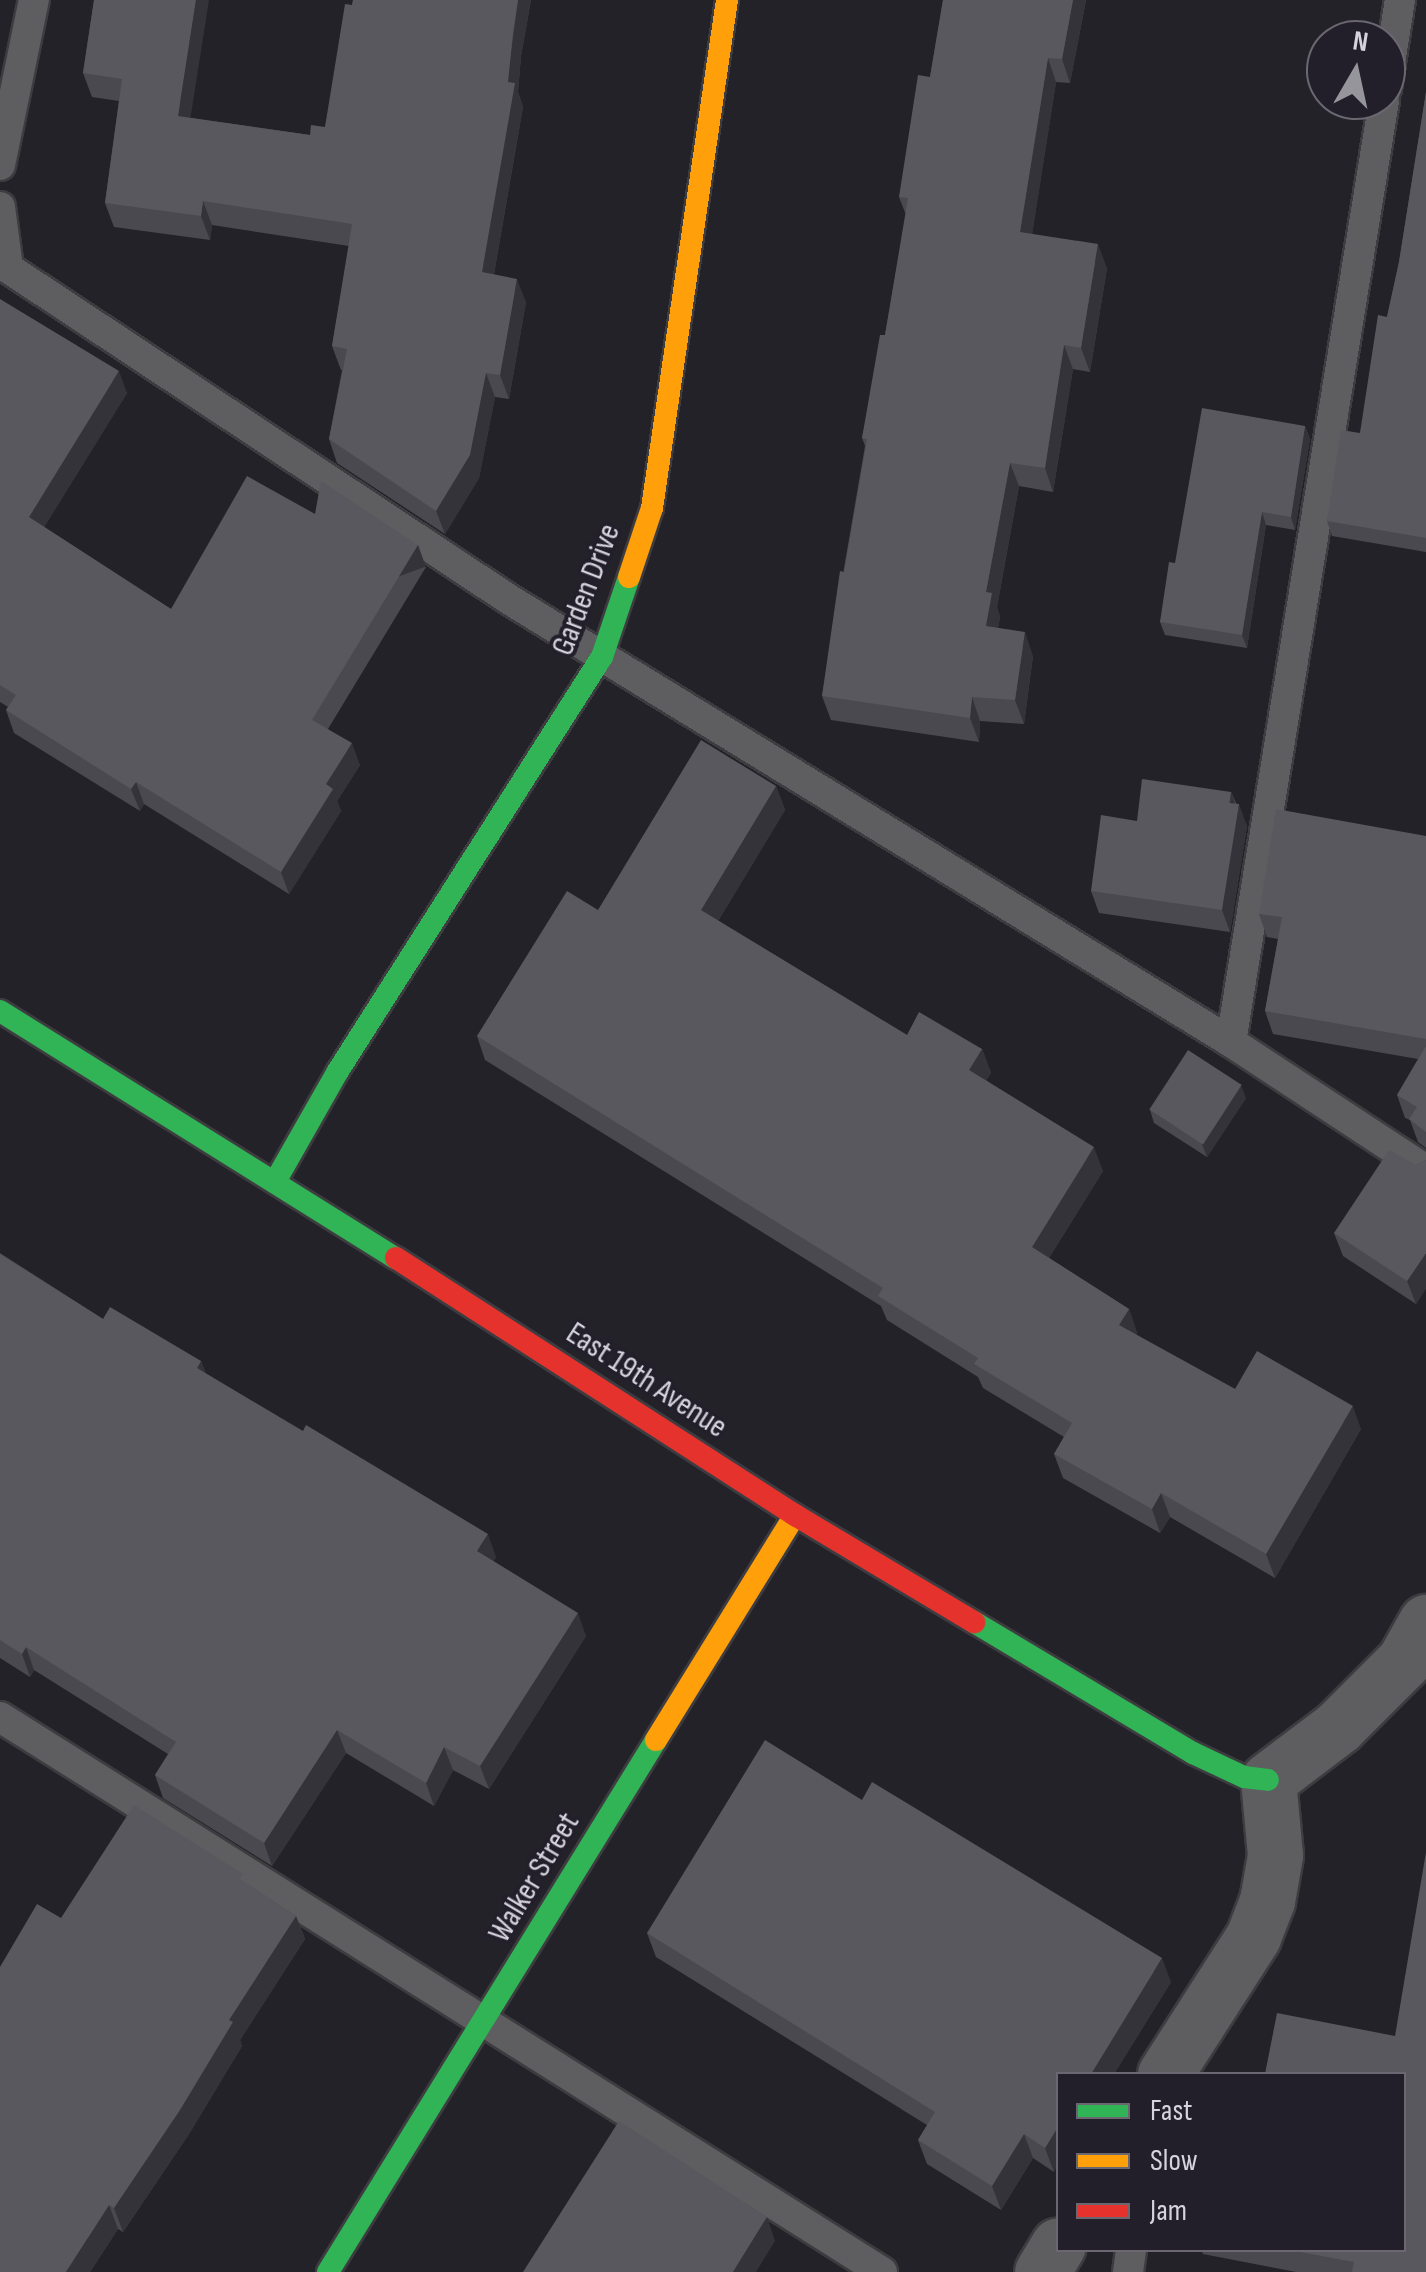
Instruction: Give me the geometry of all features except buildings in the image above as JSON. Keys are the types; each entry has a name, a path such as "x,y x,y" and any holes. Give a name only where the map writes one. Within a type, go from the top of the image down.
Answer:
{"street":[{"name":"Garden Drive","path":"276,1180 338,1071 602,657 652,508 728,0"},
{"name":"East 19th Avenue","path":"0,1012 276,1180 795,1515 1194,1754 1244,1778 1268,1780"},
{"name":"Walker Street","path":"328,2272 795,1515"},
{"path":"1166,2072 1253,1937 1268,1901 1276,1856 1268,1780 1338,1727 1404,1660 1426,1622"},
{"path":"1042,2272 1056,2248"}],"lane":[{"path":"0,165 34,0"},
{"path":"1231,1042 1381,120"},
{"path":"0,207 8,268 602,657 1231,1042 1426,1170"},
{"path":"0,1718 882,2272"}],"traffic: fast":[{"path":"276,1180 338,1071 602,657 629,577"},
{"path":"0,1011 396,1258"},
{"path":"974,1622 1193,1753 1244,1777 1268,1780"},
{"path":"328,2272 656,1740"}],"traffic: slow":[{"path":"629,577 652,508 727,0"},
{"path":"656,1740 795,1515"}],"traffic: jam":[{"path":"396,1258 795,1515 974,1622"}]}
